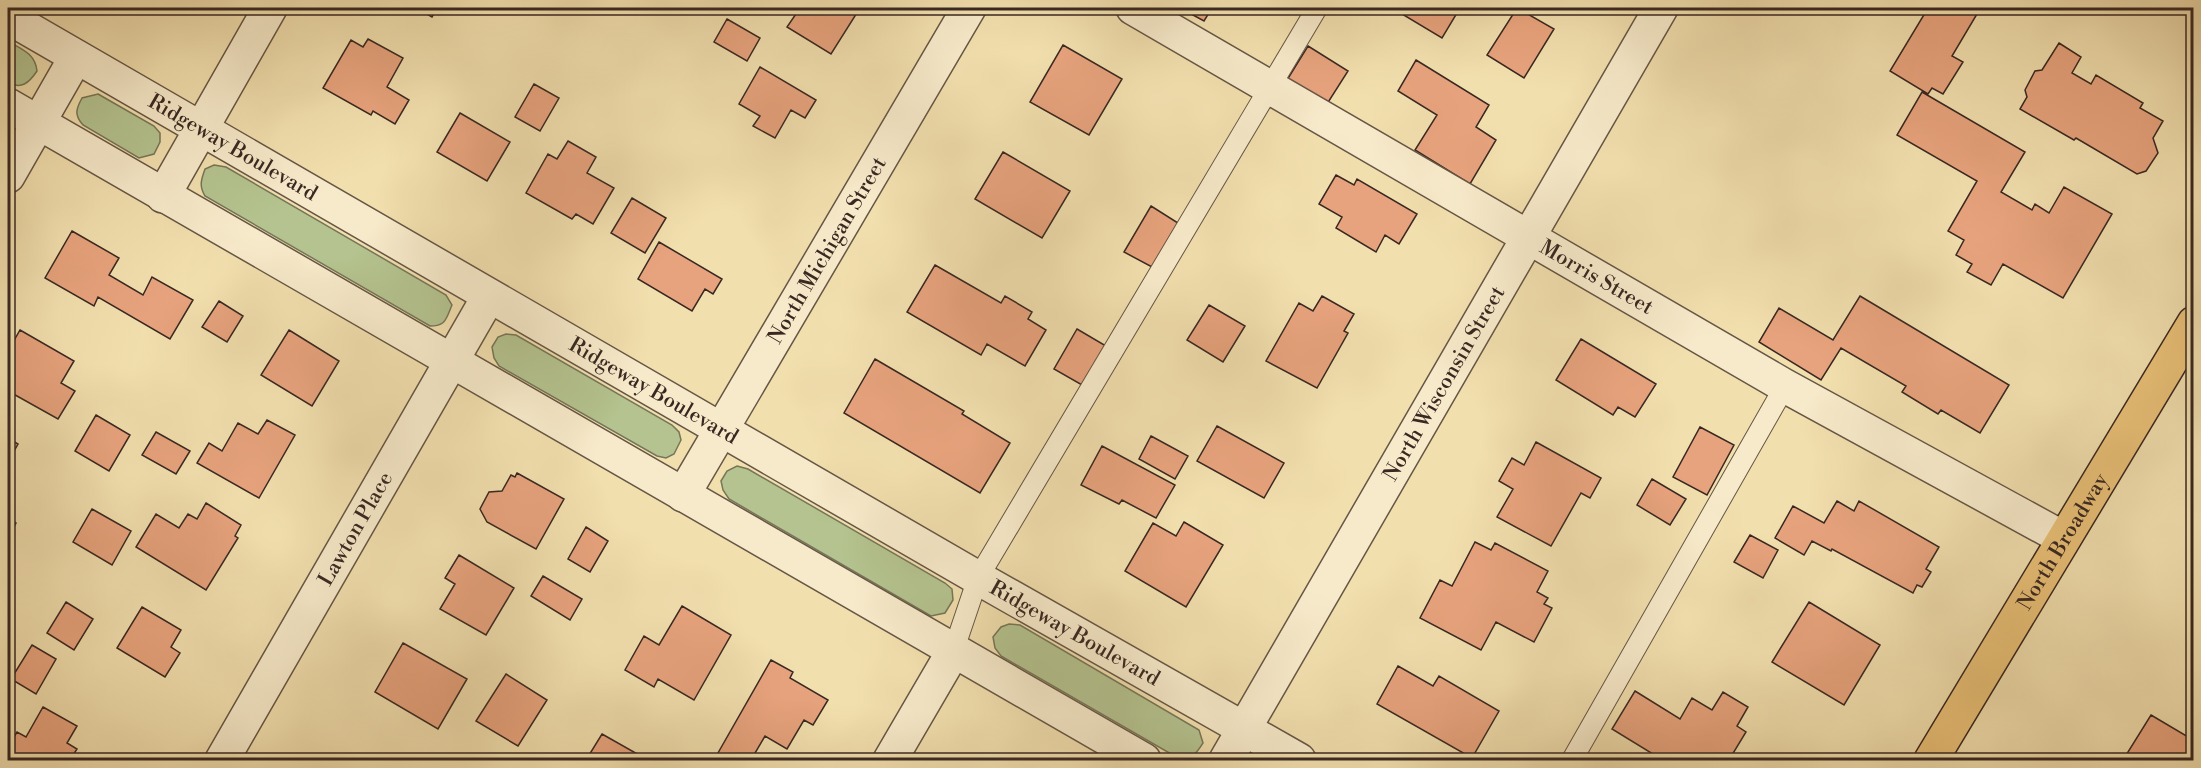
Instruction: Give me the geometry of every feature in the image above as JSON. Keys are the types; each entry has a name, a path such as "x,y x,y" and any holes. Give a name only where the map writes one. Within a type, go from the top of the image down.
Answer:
{"main road":[{"name":"North Broadway","path":"1931,760 2193,323"}],"street":[{"path":"163,196 270,8"},
{"name":"North Michigan Street","path":"683,495 969,8"},
{"name":"Morris Street","path":"1133,8 1785,386 2063,538"},
{"name":"North Wisconsin Street","path":"1226,760 1662,8"},
{"name":"Ridgeway Boulevard","path":"8,17 978,578 1299,760"},
{"path":"8,176 76,57"},
{"path":"8,105 953,652 1144,760"},
{"name":"Lawton Place","path":"222,760 489,296"},
{"path":"890,760 953,652"}],"lane":[{"path":"953,652 978,578 1317,8"},
{"path":"1572,760 1785,386"}],"green space":[{"path":"8,41 31,56 36,65 37,71 31,79 21,85 8,82"},
{"path":"98,94 154,126 160,133 160,142 154,154 139,158 83,125 77,115 80,102 82,98"},
{"path":"214,165 226,167 446,295 452,305 447,318 439,325 430,326 205,196 201,186 202,176 205,169"},
{"path":"506,334 516,335 672,425 679,432 681,440 674,454 666,458 657,456 499,366 494,358 492,347 498,337"},
{"path":"737,466 748,469 945,583 952,589 953,600 945,613 931,616 729,499 723,490 721,481 727,471"},
{"path":"1009,624 1020,625 1199,730 1203,743 1194,755 1178,758 1001,656 995,648 993,637 1001,627"}],"building":[{"path":"416,8 437,8 432,17"},
{"path":"800,8 860,8 831,54 787,27"},
{"path":"1180,8 1212,8 1204,21"},
{"path":"1406,8 1460,8 1442,38 1402,14"},
{"path":"1517,8 1554,29 1524,78 1487,55"},
{"path":"1928,8 1967,8 1977,14 1952,56 1963,62 1943,94 1932,88 1928,94 1890,71"},
{"path":"727,19 760,38 747,61 714,42"},
{"path":"368,39 403,58 387,87 409,100 395,124 373,111 371,115 323,88 351,40 363,47"},
{"path":"2059,43 2081,57 2072,73 2091,84 2096,75 2143,103 2140,108 2163,121 2153,138 2158,153 2146,171 2137,174 2076,138 2074,140 2020,109 2027,97 2025,90 2035,71 2042,70"},
{"path":"1063,45 1122,79 1089,135 1030,102"},
{"path":"1308,46 1348,71 1327,104 1287,80"},
{"path":"1416,60 1489,105 1476,127 1496,140 1470,184 1415,150 1437,115 1398,91"},
{"path":"760,67 816,100 805,118 791,110 775,138 753,126 760,116 739,104"},
{"path":"534,84 559,98 540,131 515,117"},
{"path":"1922,92 2025,152 2001,192 2032,210 2035,204 2049,213 2064,187 2112,214 2063,298 2003,264 1991,285 1967,272 1972,264 1956,255 1964,240 1948,231 1977,181 1897,135"},
{"path":"460,113 510,142 487,181 437,152"},
{"path":"568,141 596,157 587,173 614,188 593,224 576,214 572,219 526,193 548,154 557,159"},
{"path":"1003,152 1070,191 1042,238 975,199"},
{"path":"1336,175 1354,185 1357,179 1417,214 1399,244 1385,235 1376,252 1336,228 1342,217 1319,204"},
{"path":"632,198 666,218 645,253 611,233"},
{"path":"1151,206 1178,223 1152,267 1124,252"},
{"path":"72,231 119,258 109,275 143,295 152,277 193,300 170,339 98,297 94,306 45,278"},
{"path":"659,242 722,279 713,294 705,289 692,311 638,279"},
{"path":"935,265 1001,303 1005,296 1032,312 1028,319 1046,330 1025,366 987,344 981,355 907,312"},
{"path":"1322,296 1354,314 1344,331 1348,333 1317,388 1266,361 1299,303 1313,311"},
{"path":"1860,296 2009,385 1980,433 1941,410 1938,414 1902,392 1906,386 1841,348 1821,380 1759,342 1779,308 1833,340"},
{"path":"219,301 243,316 227,342 202,327"},
{"path":"1209,305 1245,326 1223,362 1187,340"},
{"path":"1077,329 1106,346 1082,385 1054,369"},
{"path":"20,330 74,361 61,383 75,391 58,419 8,391 8,351"},
{"path":"289,330 339,361 312,406 261,375"},
{"path":"1581,339 1656,384 1635,417 1618,407 1613,415 1556,380"},
{"path":"875,359 964,411 962,414 1010,443 980,493 844,413"},
{"path":"96,415 130,435 109,471 75,451"},
{"path":"267,420 295,435 259,498 197,463 209,443 222,451 238,423 258,434"},
{"path":"1217,426 1284,463 1264,498 1197,461"},
{"path":"1700,427 1734,445 1707,495 1673,477"},
{"path":"156,432 190,451 176,474 142,455"},
{"path":"1151,436 1188,456 1175,479 1139,459"},
{"path":"8,438 18,444 9,460 8,459"},
{"path":"1536,442 1601,478 1590,498 1581,493 1551,546 1497,517 1513,489 1499,481 1512,458 1524,465"},
{"path":"1102,446 1175,485 1156,518 1122,500 1119,504 1081,485"},
{"path":"517,473 564,499 536,549 487,522 480,509 489,492 502,491 511,475 515,477"},
{"path":"1652,479 1686,499 1670,525 1637,505"},
{"path":"1837,501 1854,511 1859,501 1939,547 1926,569 1931,572 1922,587 1917,585 1913,593 1832,549 1831,551 1812,541 1804,555 1775,538 1793,506 1824,523"},
{"path":"206,503 241,525 235,536 238,538 206,590 136,547 156,514 179,528 188,514 197,519"},
{"path":"92,509 131,531 112,565 73,542"},
{"path":"8,518 16,523 8,539"},
{"path":"1184,522 1223,545 1186,607 1125,571 1153,523 1176,536"},
{"path":"586,527 608,541 590,572 568,559"},
{"path":"1750,535 1778,550 1763,578 1734,562"},
{"path":"1475,542 1491,550 1495,543 1548,571 1537,592 1548,598 1544,604 1552,608 1534,642 1496,622 1481,650 1420,618 1440,580 1452,586"},
{"path":"459,555 514,588 486,635 440,609 455,584 445,578"},
{"path":"543,576 582,599 570,620 531,596"},
{"path":"66,602 93,619 74,650 47,633"},
{"path":"1809,602 1880,645 1844,705 1772,662"},
{"path":"682,606 731,635 694,700 658,679 654,687 625,670 644,636 659,645"},
{"path":"142,607 181,630 171,647 180,653 165,677 117,648"},
{"path":"403,643 467,679 438,729 375,692"},
{"path":"32,645 56,659 36,694 11,679"},
{"path":"771,660 793,672 790,678 828,700 813,725 804,720 787,749 765,736 751,760 714,760"},
{"path":"1398,666 1433,686 1439,676 1499,711 1472,758 1377,704"},
{"path":"506,674 547,700 518,746 476,721"},
{"path":"1635,691 1680,719 1692,698 1712,710 1723,692 1748,707 1737,726 1746,732 1729,760 1650,759 1653,754 1612,729"},
{"path":"43,707 77,726 67,743 77,749 70,760 8,760 8,748 17,732 26,737"},
{"path":"2151,715 2188,737 2194,727 2194,760 2123,760"},
{"path":"602,734 648,760 586,760"}]}
